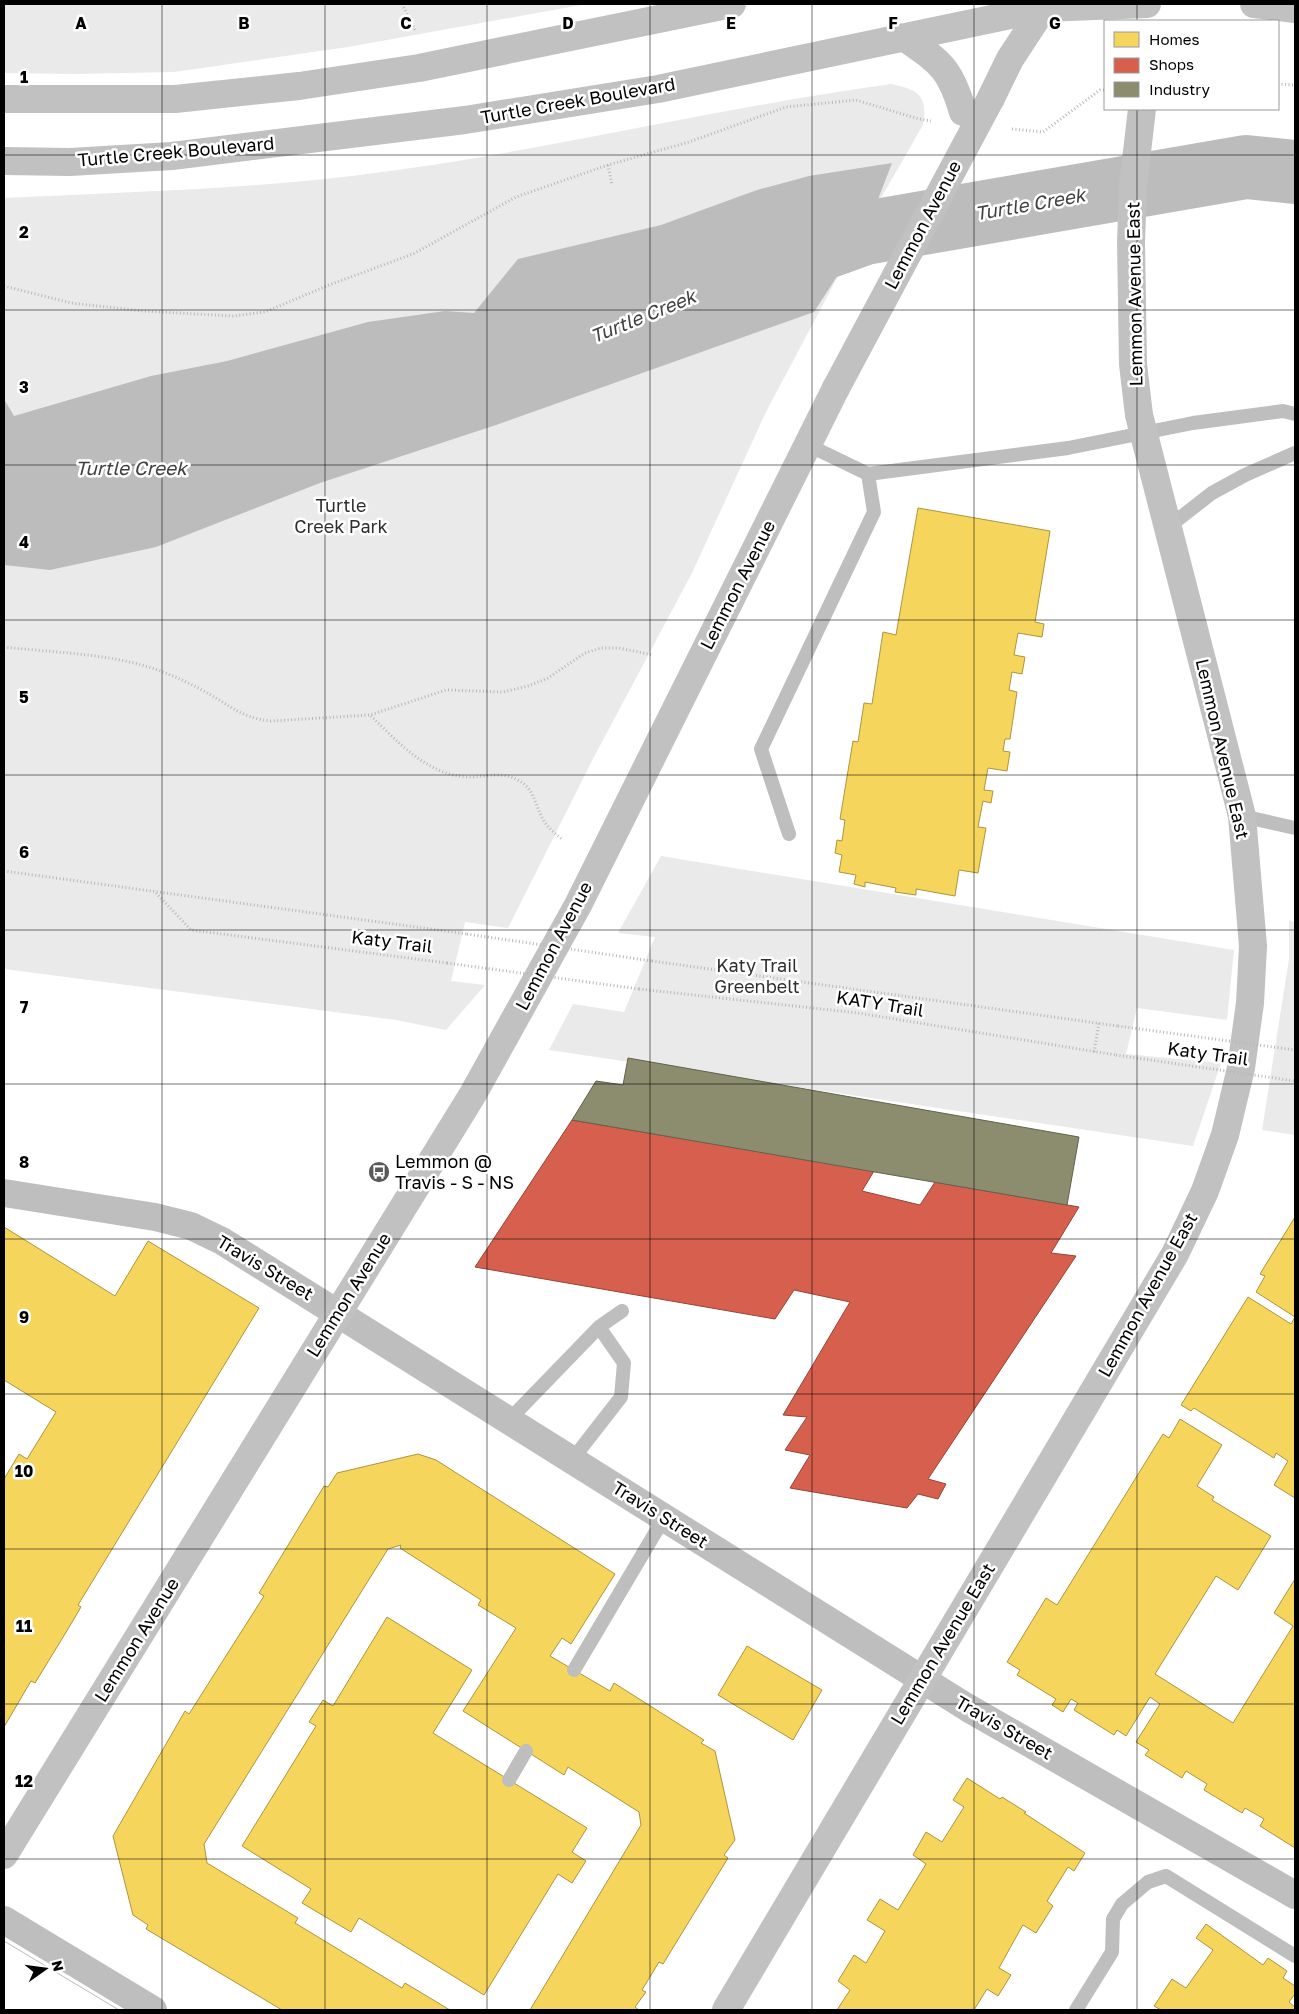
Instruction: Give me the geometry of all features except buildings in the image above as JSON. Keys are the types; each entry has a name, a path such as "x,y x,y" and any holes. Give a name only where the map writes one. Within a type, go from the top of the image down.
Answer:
{"main road":[{"path":"4,99 175,99 299,86 420,68 732,4"},
{"name":"Turtle Creek Boulevard","path":"4,161 70,162 172,156 465,120 658,89 904,38 1045,6 1147,4"},
{"path":"1156,20 1159,4"},
{"path":"1254,4 1295,9"},
{"name":"Lemmon Avenue","path":"4,1855 473,1094 578,905 836,388 1010,59 1045,6"},
{"path":"904,38 932,57 946,71 955,85 962,112 966,142"},
{"name":"Lemmon Avenue East","path":"726,2010 1175,1254 1205,1191 1225,1135 1241,1068 1250,1003 1253,946 1242,816 1141,424 1133,364 1131,242 1133,186 1142,110"}],"street":[{"name":"Travis Street","path":"4,1193 155,1217 191,1226 222,1240 922,1680 1295,1896"},
{"path":"4,1920 153,2010"}],"lane":[{"path":"808,445 868,474 1068,448 1141,424 1283,411 1295,414"},
{"path":"1167,528 1212,493 1245,475 1295,453"},
{"path":"789,834 761,749 874,512 868,474"},
{"path":"1242,816 1295,828"},
{"path":"509,1420 599,1326 622,1311"},
{"path":"572,1460 621,1397 624,1363 599,1326"},
{"path":"574,1670 664,1518"},
{"path":"509,1780 526,1751"},
{"path":"1076,2010 1112,1952 1113,1919 1122,1904 1148,1882 1166,1876 1295,1956"}],"path":[{"path":"402,4 416,32"},
{"path":"1279,84 1295,85"},
{"path":"1029,130 1043,132 1093,95 1104,90"},
{"path":"4,286 71,303 142,311 233,316 265,312 329,285 413,254 516,197 608,165 689,142 786,107 856,100 919,120"},
{"path":"608,165 612,185"},
{"path":"4,647 121,660 162,672 202,690 238,712 254,719 271,721 370,716 446,690 494,692 528,686 548,678 585,653 601,648 619,648 653,655"},
{"path":"370,716 413,756 439,770 468,777 504,775 520,780 535,797 544,820 552,831 563,840"},
{"path":"4,871 1295,1050"},
{"name":"Katy Trail","path":"156,893 191,930 639,989"},
{"name":"KATY Trail","path":"639,989 858,1013 1116,1055"},
{"path":"1094,1052 1099,1024"},
{"name":"Katy Trail","path":"1116,1055 1295,1081"}],"green space":[{"path":"4,4 587,4 348,47 174,72 74,74 4,73"},
{"name":"Turtle Creek Park","path":"891,84 909,89 919,96 924,107 923,125 862,231 766,412 692,573 595,755 508,928 465,922 451,981 485,985 446,1030 396,1020 4,969 4,198 245,186 390,171 516,151 828,93"},
{"name":"Katy Trail Greenbelt","path":"661,856 1234,950 1227,1020 1137,1008 1126,1054 1221,1063 1193,1146 549,1050 573,1004 624,1012 655,937 618,933"},
{"path":"1289,920 1295,922 1295,1135 1262,1130 1289,959"}],"water":[{"name":"Turtle Creek","path":"892,163 865,233 814,312 496,425 320,483 156,547 50,570 4,565 4,399 14,416 151,376 227,361 368,322 445,311 474,313 518,259 661,225 757,190 809,176"}],"waterway":[{"name":"Turtle Creek","path":"782,263 865,233 1246,167 1295,172"}],"tram line":[{"path":"4,1941 119,2010"}],"place":[{"name":"Lemmon @ Travis - S - NS","path":"379,1172"}]}
